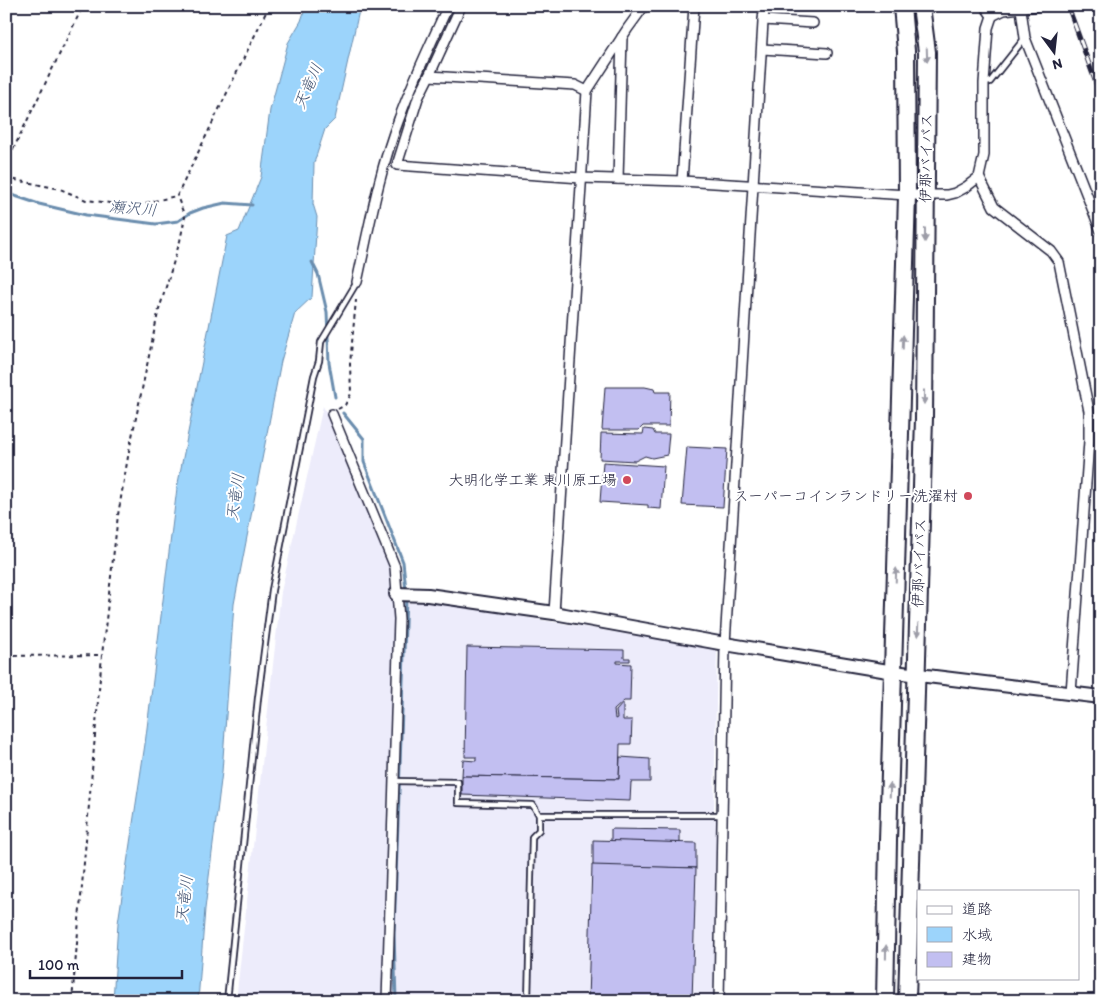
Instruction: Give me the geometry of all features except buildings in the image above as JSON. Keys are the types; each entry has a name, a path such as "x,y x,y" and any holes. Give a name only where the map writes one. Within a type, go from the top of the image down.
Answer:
{"highway":[{"name":"伊那バイパス","path":"885,1001 907,195 906,51 902,6"},
{"name":"伊那バイパス","path":"906,1001 924,418 927,52 921,6"}],"street":[{"path":"357,282 384,164 398,119 448,6"},
{"path":"461,6 418,98 397,165 581,178 682,181 925,196 955,193 979,177"},
{"path":"554,612 587,91 644,6"},
{"path":"682,181 694,6"},
{"path":"719,1001 725,644 764,6"},
{"path":"985,6 992,16"},
{"path":"1037,6 1004,10 992,16 988,28 984,83 984,155 979,177 994,207 1051,251 1059,262 1089,411 1089,441 1071,693"},
{"path":"1021,9 1025,38 1101,231"},
{"path":"763,20 813,23"},
{"path":"618,179 622,37"},
{"path":"762,49 827,54"},
{"path":"429,76 575,85 587,91"},
{"path":"332,414 395,567 398,594 395,781 387,1001"},
{"path":"398,594 428,595 554,612 725,644 894,672 1101,697"}],"lane":[{"path":"984,83 990,82 1025,38"},
{"path":"227,1001 257,708 272,590 323,339 357,282"},
{"path":"395,781 458,782 458,803 533,805 539,814 539,830 532,837 528,1001"},
{"path":"539,814 723,815"}],"path":[{"path":"6,164 83,6"},
{"path":"72,1001 102,654 118,515 129,451 158,313 180,241 185,217 177,196 269,6"},
{"path":"6,178 60,189 86,200 133,206 177,196"},
{"path":"332,414 345,405 351,394 350,364 357,282"},
{"path":"6,656 102,654"}],"shaded area":[{"path":"323,406 399,568 402,601 412,603 414,600 481,610 717,649 714,811 716,819 720,823 716,1001 236,1001 281,592"}],"water":[{"name":"天竜川","path":"306,6 360,6 335,119 325,129 314,163 313,204 317,217 312,297 295,313 281,361 234,604 222,772 205,909 198,1001 113,1001 118,923 145,744 177,488 227,236 239,231 261,177 270,110 288,43 301,21"}],"waterway":[{"name":"瀬沢川","path":"6,193 39,204 86,215 156,224 178,221 190,213 203,208 225,203 252,205"},
{"path":"312,262 318,274 327,312 329,363 335,397"},
{"path":"343,413 364,439 364,462 403,562 406,590"},
{"path":"396,1001 394,933 406,597"}],"railway":[{"path":"1068,6 1101,97"}],"place":[{"name":"大明化学工業 東川原工場","path":"627,480"},
{"name":"スーパーコインランドリー洗濯村","path":"968,496"}]}
